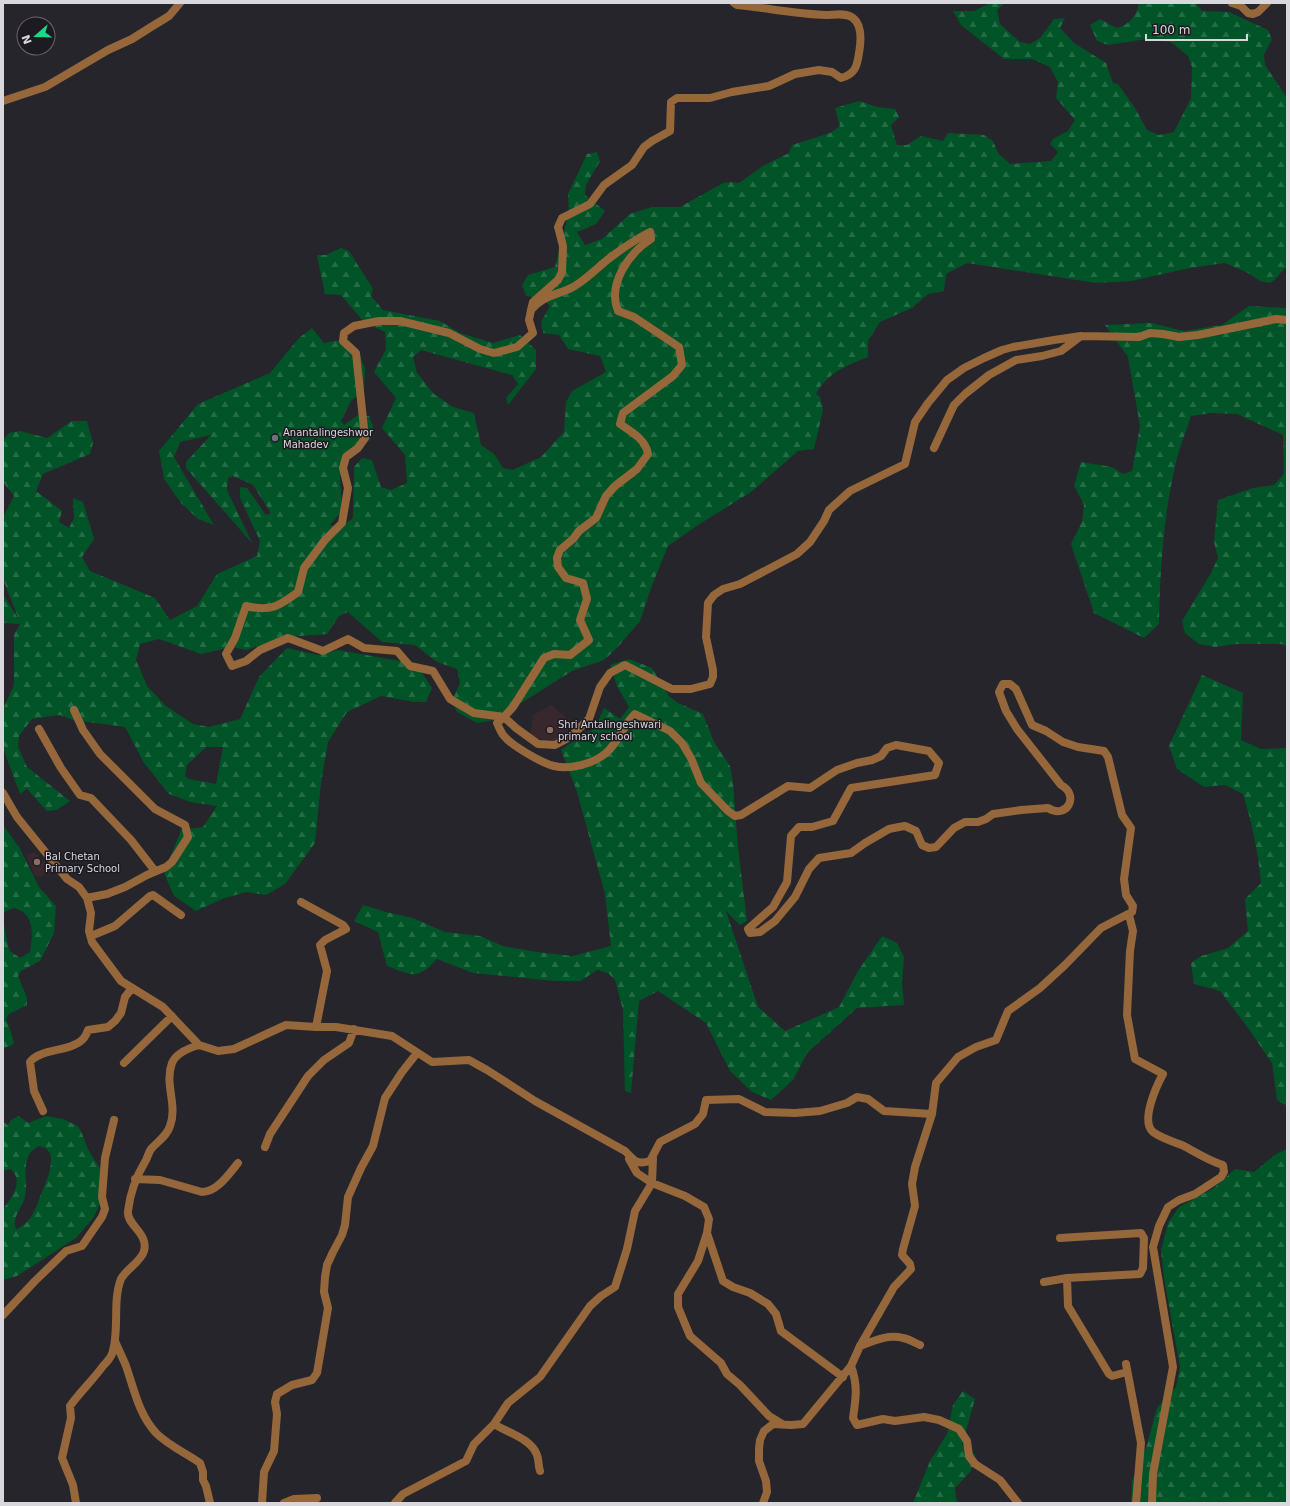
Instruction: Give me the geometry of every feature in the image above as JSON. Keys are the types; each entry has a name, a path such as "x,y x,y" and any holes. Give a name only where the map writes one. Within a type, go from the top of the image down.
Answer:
{"street":[{"path":"3,101 45,87 108,50 132,39 169,16 180,3"},
{"path":"734,3 737,5 763,7 805,14 847,14 854,18 860,33 859,52 856,67 850,75 840,78 832,72 818,70 795,74 769,86 732,92 710,98 677,98 671,102 670,131 644,147 632,165 604,185 590,204 562,218 558,227 563,246 562,272 558,280 533,302 530,320 533,333 517,347 494,353 480,349 450,334 400,321 379,321 354,326 344,333 343,341 356,352 365,438 358,448 346,457 343,468 348,488 342,523 325,540 304,568 298,592 279,606 257,608 246,606 235,638 226,654 232,666 246,661 260,650 288,638 323,651 348,639 364,648 397,651 410,666 433,671 450,699 474,714 504,717 538,744 555,745 570,737 588,719 600,687 610,673 625,665 672,689 691,689 710,684 713,677 713,670 706,637 708,603 714,595 723,589 740,584 797,554 810,542 824,521 829,510 850,491 905,464 916,422 928,403 947,380 977,361 1002,350 1033,343 1081,336 1139,337 1150,333 1186,336 1198,335 1276,319 1287,320"},
{"path":"1232,3 1241,6 1248,13 1253,14 1258,12 1267,3"},
{"path":"531,310 550,295 568,289 584,280 610,257 650,232 651,239 637,250 623,268 617,281 615,304 618,310 634,317 679,347 682,365 673,376 623,412 620,424 647,446 648,454 637,469 615,486 606,496 596,518 579,531 573,539 560,550 558,554 558,567 566,578 583,583 587,599 580,620 589,640 570,654 554,654 544,658 513,707 497,723 503,736 525,752 553,766 572,767 593,761 606,753 617,740 628,721 635,714 670,732 682,743 691,758 701,783 728,811 735,816 741,815 788,786 810,788 837,770 881,756 887,748 896,745 929,751 939,763 935,775 851,788 833,820 812,827 799,827 794,831 791,836 787,882 773,907 748,929 750,933 760,932 775,921 795,897 809,869 819,858 851,853 889,829 905,826 916,831 922,845 930,848 936,847 954,828 965,822 978,822 986,820 993,814 1021,810 1048,808 1052,811 1060,811 1068,806 1071,798 1068,790 1061,785 1016,730 1006,711 999,692 1003,684 1010,684 1016,689 1032,725 1046,731 1063,742 1078,747 1104,751 1108,757 1122,815 1131,828 1124,879 1126,895 1133,906 1132,912 1129,915 1116,919 1101,928 1040,988 1008,1011 996,1040 976,1047 958,1057 936,1083 932,1114 915,1167 912,1184 916,1206 902,1255 910,1264 911,1269 894,1287 860,1346 851,1366 803,1424 773,1424 764,1431 760,1440 759,1461 766,1481 767,1492 763,1503"},
{"path":"934,448 954,405 989,375 1016,360 1042,356 1061,350 1081,336"},
{"path":"74,710 84,730 100,754 155,809 185,825 188,837 172,862 166,868 156,871 113,892 87,898"},
{"path":"39,729 61,768 80,795 91,798 156,871"},
{"path":"3,793 17,817 67,879 79,887 87,898 91,913 89,931 92,942 121,981 163,1007 199,1045 218,1051 234,1049 286,1025 316,1028 336,1027 392,1036 432,1062 469,1060 535,1101 625,1151 637,1163 650,1161 660,1142 695,1124 703,1114 706,1100 739,1099 765,1112 795,1113 820,1111 847,1103 857,1097 868,1099 884,1111 932,1114"},
{"path":"91,936 115,926 153,894 181,915"},
{"path":"301,902 343,925 346,929 325,940 320,945 327,971 316,1028"},
{"path":"1129,915 1133,931 1130,951 1127,1015 1135,1059 1163,1074 1150,1105 1148,1123 1153,1132 1194,1151 1213,1162 1223,1165 1224,1172 1221,1177 1195,1194 1179,1200 1168,1207 1159,1226 1153,1248 1173,1367 1153,1474 1152,1503"},
{"path":"43,1111 34,1091 30,1062 32,1059 39,1055 78,1042 84,1038 88,1030 108,1027 121,1013 125,997 132,988"},
{"path":"124,1063 172,1016"},
{"path":"265,1147 270,1134 308,1076 324,1060 349,1043 354,1029"},
{"path":"76,1503 73,1485 62,1458 71,1418 70,1406 112,1356 115,1341 118,1294 121,1278 144,1252 145,1242 130,1220 128,1213 135,1179 150,1151 163,1138 170,1126 173,1109 170,1096 170,1071 172,1063 175,1057 199,1045"},
{"path":"262,1503 264,1472 274,1451 277,1414 274,1402 277,1394 285,1388 312,1380 317,1373 328,1308 324,1292 327,1265 345,1226 348,1197 373,1146 385,1098 402,1072 417,1053"},
{"path":"3,1315 66,1250 82,1246 102,1217 105,1209 102,1197 105,1158 114,1120"},
{"path":"625,1151 637,1173 652,1183 685,1196 704,1207 709,1219 707,1234 698,1261 678,1294 678,1307 690,1336 721,1363 727,1374 740,1385 769,1416 782,1424"},
{"path":"395,1503 403,1494 466,1461 474,1444 494,1424 508,1403 540,1377 590,1306 601,1296 615,1287 627,1249 635,1211 652,1183 652,1158"},
{"path":"135,1179 160,1180 202,1192 207,1192 212,1190 227,1176 238,1163"},
{"path":"1044,1282 1067,1278 1140,1274 1143,1268 1144,1238 1141,1233 1060,1238"},
{"path":"707,1234 723,1281 733,1287 750,1293 768,1304 776,1314 781,1331 843,1377"},
{"path":"1067,1278 1068,1306 1109,1374 1112,1376 1127,1372"},
{"path":"860,1346 892,1337 904,1338 920,1345"},
{"path":"115,1341 125,1364 138,1402 147,1421 161,1437 200,1463 203,1472 203,1480 210,1503"},
{"path":"1126,1364 1141,1443 1136,1503"},
{"path":"851,1366 855,1377 857,1391 853,1418 857,1425 884,1419 895,1421 924,1417 938,1420 959,1429 967,1441 969,1456 975,1464 1000,1480 1018,1503"},
{"path":"494,1424 528,1442 537,1455 540,1470"},
{"path":"284,1503 294,1499 317,1498"}],"shaded area":[{"name":"Shri Antalingeshwari primary school","path":"551,705 573,723 561,743 530,737 533,715"},
{"name":"Bal Chetan Primary School","path":"34,852 53,870 40,877 35,876 26,855"}],"green space":[{"path":"990,3 1005,3 997,10 1000,24 1020,42 1030,44 1040,38 1054,19 1065,18 1060,28 1074,43 1106,63 1113,83 1118,84 1135,108 1147,130 1159,135 1174,132 1191,98 1192,67 1188,56 1171,42 1147,39 1108,45 1097,41 1090,25 1100,19 1117,28 1122,26 1132,19 1139,3 1196,3 1202,11 1229,12 1268,30 1272,40 1264,54 1265,65 1287,98 1287,267 1270,283 1260,281 1248,273 1225,263 1190,268 1131,281 1096,283 967,263 946,274 944,291 928,294 912,308 880,322 868,341 868,357 852,363 838,371 820,387 816,394 820,397 823,410 814,449 798,451 751,492 698,525 668,546 651,588 640,621 617,648 604,660 572,671 494,720 477,723 457,712 452,701 460,683 457,669 437,662 415,645 382,642 348,612 339,616 327,634 288,637 246,650 232,647 201,654 159,639 140,644 136,660 147,686 166,706 193,724 209,727 240,719 259,677 287,648 318,655 338,650 400,661 422,673 432,688 426,702 414,702 381,696 347,712 328,742 321,783 315,843 285,884 266,895 246,892 222,899 196,911 174,896 164,873 181,830 203,827 217,806 190,802 169,794 144,763 125,727 73,720 60,715 32,719 19,736 18,747 27,767 70,801 57,810 47,811 27,789 20,794 3,748 3,709 14,685 14,635 20,624 3,623 3,594 19,620 3,579 3,517 14,496 3,482 3,440 9,433 20,431 47,438 72,421 87,421 93,443 90,454 43,474 36,491 62,511 59,522 69,528 74,518 73,498 83,502 94,539 82,557 90,571 155,598 170,620 197,606 217,574 257,556 260,541 240,498 240,487 247,488 266,515 271,513 253,485 233,476 228,478 227,490 252,543 186,468 186,462 211,435 180,442 174,457 214,525 198,519 181,503 164,479 159,451 198,404 270,373 299,338 312,328 324,343 340,340 359,353 365,368 364,390 351,401 341,421 344,425 358,415 369,416 374,429 370,440 347,453 340,477 342,511 330,525 339,529 353,518 354,467 362,458 372,460 381,487 391,490 407,483 405,455 382,428 396,398 374,372 386,349 385,332 364,322 341,295 325,294 317,255 326,255 341,248 349,251 373,289 371,296 383,310 440,321 460,333 493,343 520,335 536,350 536,369 508,405 506,398 518,384 512,375 421,350 413,357 417,373 434,394 453,407 474,413 481,445 494,454 503,468 513,470 541,457 564,432 566,402 572,391 606,372 600,356 568,349 559,335 543,333 541,322 550,306 542,299 526,296 522,285 528,275 555,267 569,211 568,194 587,154 597,152 600,161 586,185 585,195 605,211 596,224 577,232 585,245 602,239 630,214 652,207 680,207 723,183 739,183 763,166 789,153 792,145 830,133 840,126 835,108 859,101 877,107 895,109 899,117 891,125 897,145 907,145 921,136 943,141 948,133 984,135 993,141 998,153 1010,164 1051,161 1058,152 1050,144 1053,139 1068,131 1075,120 1056,98 1058,82 1050,67 1032,59 1004,59 961,25 953,11 974,11","holes":["206,747 223,747 216,784 189,779 185,776 187,765"]},
{"path":"1249,306 1287,308 1287,646 1281,644 1236,644 1215,647 1199,644 1185,633 1182,621 1211,573 1218,558 1214,542 1218,500 1253,488 1274,485 1284,474 1283,435 1237,414 1212,413 1191,416 1178,454 1169,496 1160,581 1159,624 1144,638 1094,613 1071,544 1082,522 1084,504 1074,486 1081,462 1112,467 1123,474 1132,471 1140,426 1128,357 1105,325 1151,323 1184,331 1222,325"},
{"path":"629,659 652,668 669,696 678,703 703,714 714,742 730,766 733,782 738,848 747,921 740,925 726,911 758,1007 785,1031 839,1007 858,971 882,936 897,943 904,957 902,983 904,1005 857,1008 807,1053 793,1080 771,1100 752,1092 730,1071 706,1023 658,991 639,1001 631,1093 625,1091 623,1010 615,980 608,973 597,970 581,981 555,981 473,973 437,959 424,971 409,974 387,966 378,932 354,921 363,905 413,918 445,932 480,936 503,946 537,952 572,956 611,946 605,894 577,792 561,750 595,728 604,708 620,719 629,707 617,686 610,665"},
{"path":"1202,675 1243,693 1241,740 1261,749 1285,748 1287,746 1287,1106 1277,1100 1272,1063 1220,991 1194,984 1191,963 1201,956 1228,948 1248,931 1245,899 1261,883 1254,838 1243,794 1225,785 1204,787 1177,769 1169,746"},
{"path":"3,825 19,847 39,887 56,906 54,933 40,961 21,971 18,976 27,998 27,1005 9,1014 6,1018 14,1044 3,1049 3,920 10,951 20,958 30,952 32,932 29,920 21,911 14,908 4,912 3,917"},
{"path":"19,1116 28,1123 46,1116 63,1119 76,1125 80,1129 89,1151 101,1170 101,1201 94,1217 76,1238 17,1276 3,1280 3,1209 13,1195 17,1184 15,1174 11,1169 3,1171 3,1122 8,1125 11,1120","holes":["39,1146 46,1148 50,1153 51,1159 49,1174 32,1215 26,1223 16,1229 16,1217 25,1197 26,1162 33,1151"]},
{"path":"1287,1149 1287,1503 1131,1503 1132,1481 1146,1448 1157,1408 1176,1387 1180,1367 1164,1278 1161,1250 1168,1223 1179,1207 1214,1188 1235,1169 1254,1172 1276,1154"},
{"path":"963,1391 975,1399 962,1445 975,1454 971,1471 955,1488 957,1503 913,1503 930,1461 947,1434 953,1405"}],"place":[{"name":"Anantalingeshwor Mahadev","path":"275,438"},
{"name":"Shri Antalingeshwari primary school","path":"550,730"},
{"name":"Bal Chetan Primary School","path":"37,862"}]}
